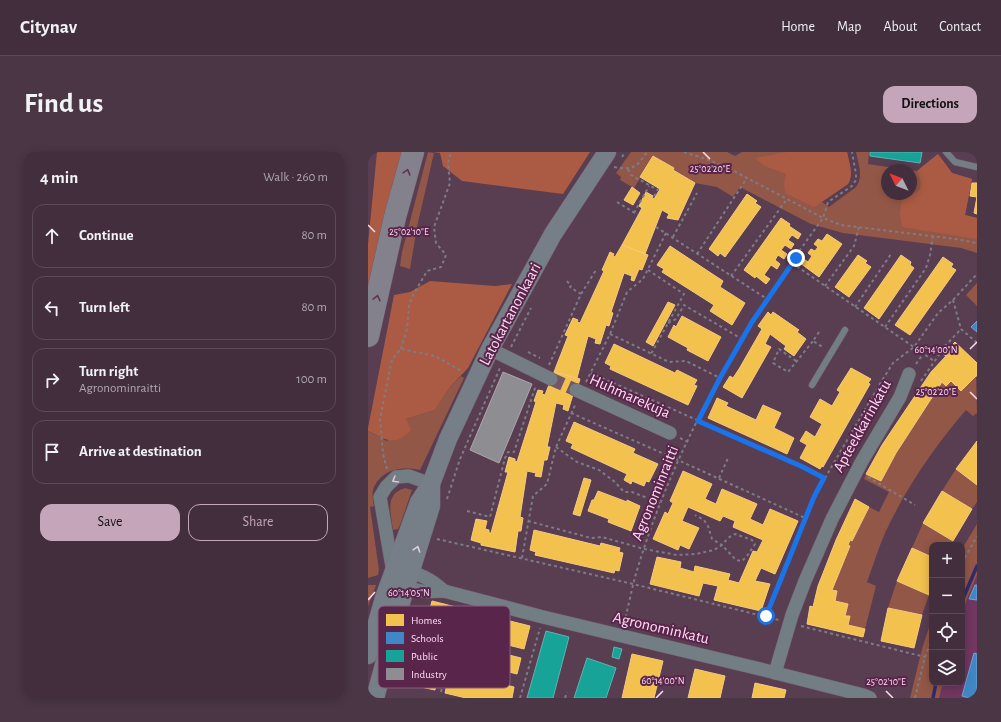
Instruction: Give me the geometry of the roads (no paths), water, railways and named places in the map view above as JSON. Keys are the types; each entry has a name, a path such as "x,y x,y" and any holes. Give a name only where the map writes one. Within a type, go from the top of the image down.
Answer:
{"highway":[{"path":"368,336 395,217 413,152"}],"street":[{"name":"Latokartanonkaari","path":"396,606 419,502 431,484 448,439 490,350 553,234 614,160"},
{"path":"490,350 544,379"},
{"name":"Apteekkarinkatu","path":"775,673 792,615 832,519 862,461 900,397 909,374"},
{"name":"Huhmarekuja","path":"579,391 670,433"},
{"path":"403,578 380,497 390,481 396,477 404,476 431,484"},
{"name":"Latokartanonkaari","path":"382,606 384,598 403,578"},
{"name":"Agronominkatu","path":"403,578 429,592 444,591 499,606"},
{"name":"Agronominkatu","path":"510,609 775,673 870,698"},
{"name":"Latokartanonkaari","path":"368,655 378,619"},
{"name":"Latokartanonkaari","path":"375,698 378,685"}],"lane":[{"path":"946,152 955,162 977,166"},
{"path":"812,384 845,330"}],"waterway":[{"path":"965,594 977,566"},
{"path":"933,698 935,686"}],"tunnel":[{"path":"551,379 576,390"}]}
